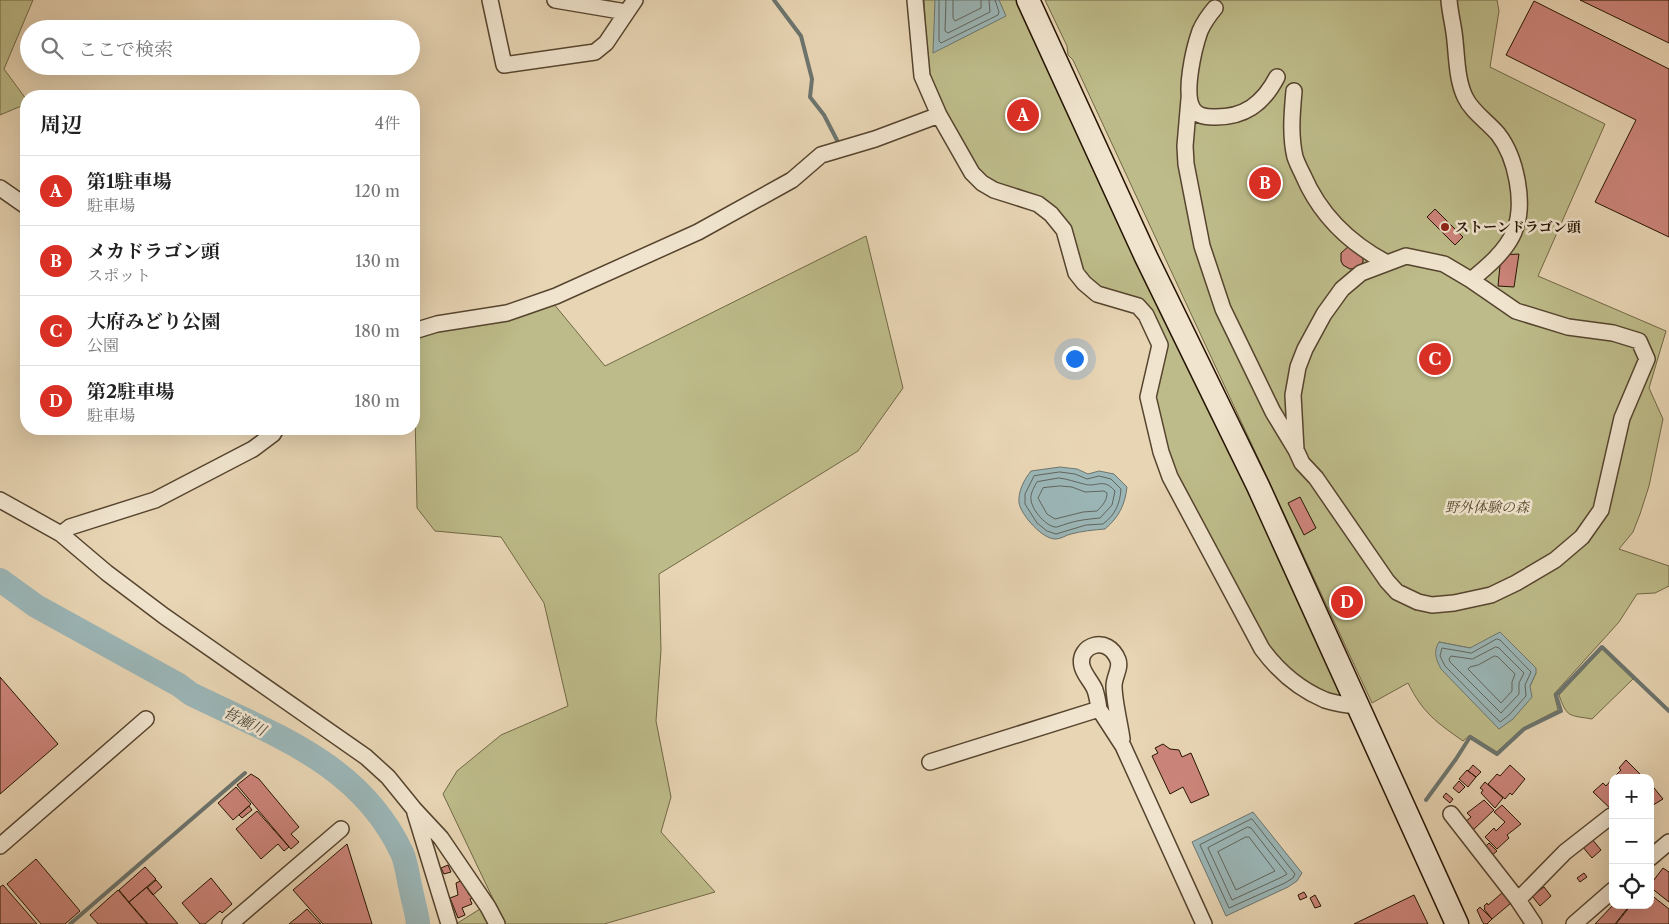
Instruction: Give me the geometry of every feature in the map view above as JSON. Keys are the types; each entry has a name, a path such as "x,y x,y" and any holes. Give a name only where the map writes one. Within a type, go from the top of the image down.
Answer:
{"street":[{"path":"490,0 504,64 595,52 606,43 631,6 555,0"},
{"path":"915,0 922,76 939,114 972,173 982,183 994,190 1038,204 1051,214 1064,230 1076,273 1084,283 1097,294 1138,306 1146,315 1160,345 1148,397 1164,460 1170,477 1262,649 1276,668 1305,690 1327,701 1360,707"},
{"path":"1028,0 1142,249 1258,486 1457,924"},
{"path":"1448,0 1462,90 1470,106 1497,133 1507,148 1516,176 1519,200 1515,231 1508,243 1471,280"},
{"path":"1215,8 1207,18 1192,61 1184,146 1202,246 1222,309 1273,412 1302,463 1316,478 1387,581 1397,592 1418,602 1432,605 1491,595 1542,569 1582,537 1600,510 1622,418 1647,358 1639,340 1613,332 1568,327 1516,311 1444,264 1406,256 1361,273 1342,289 1324,314 1305,349 1298,367 1293,395 1296,450"},
{"path":"1189,99 1193,109 1198,114 1209,117 1230,117 1244,113 1252,107 1271,89 1277,77"},
{"path":"1294,92 1293,144 1295,158 1308,186 1323,212 1345,236 1370,254 1387,263"},
{"path":"420,329 437,324 507,313 556,296 698,232 792,180 821,156 875,139 939,114"},
{"path":"0,188 20,202"},
{"path":"61,534 70,527 155,500 253,448 271,435"},
{"path":"0,500 61,534 107,573 164,616 366,757 388,777 441,838 488,907 497,924"},
{"path":"1123,746 1114,686 1119,662 1113,650 1108,646 1097,644 1087,649 1082,658 1082,667 1095,689 1099,709 1123,746 1204,924"},
{"path":"930,762 1099,709"},
{"path":"0,846 146,719"},
{"path":"414,809 449,924"},
{"path":"1451,814 1518,900 1534,924"},
{"path":"1518,900 1565,852 1609,818"},
{"path":"230,924 342,829"},
{"path":"1654,854 1669,842"},
{"path":"1574,924 1609,893"}],"green space":[{"path":"0,0 33,0 25,20 20,20 20,31 4,69 20,91 20,107 0,115"},
{"path":"924,0 1019,0 1347,701 1326,696 1298,680 1266,647 1165,451 1154,397 1160,362 1146,304 1096,290 1085,280 1067,227 978,172 931,85 928,71"},
{"name":"野外体験の森","path":"1045,0 1497,0 1499,11 1490,67 1605,124 1538,276 1666,331 1649,388 1663,419 1649,486 1633,532 1619,549 1669,566 1669,586 1655,593 1637,594 1619,622 1554,694 1558,710 1523,728 1497,752 1470,735 1463,741 1445,728 1425,710 1408,683 1372,703 1073,60 1068,55 1067,46","holes":["1439,642 1470,648 1536,673 1530,686"]},
{"path":"866,236 903,388 858,451 659,574 661,650 656,721 671,797 661,832 715,892 604,924 505,924 443,794 457,771 501,735 568,706 544,603 501,537 435,531 417,508 415,435 420,435 420,335 553,303 605,366"},
{"path":"1602,649 1633,679 1592,719 1574,716 1564,708 1559,695"},
{"path":"480,909 492,924 456,924"}],"water":[{"path":"935,0 999,0 1006,16 933,53"},
{"path":"1060,467 1077,469 1088,474 1099,471 1114,474 1127,487 1125,499 1120,510 1105,529 1079,532 1056,539 1039,531 1028,520 1019,503 1022,486 1026,478 1031,471"},
{"path":"1500,632 1536,668 1536,673 1530,686 1532,697 1513,719 1499,729 1441,669 1436,652 1439,642 1470,648"},
{"path":"1253,812 1302,873 1297,881 1288,887 1226,916 1192,842"}],"building":[{"path":"1580,0 1669,0 1669,43"},
{"path":"1534,1 1669,69 1669,237 1595,202 1636,120 1506,55"},
{"path":"1259,174 1274,187 1270,191 1255,178"},
{"name":"ストーンドラゴン頭","path":"1435,209 1463,237 1455,245 1427,217"},
{"path":"1349,246 1363,254 1363,262 1357,268 1350,269 1343,265 1341,261 1341,253"},
{"path":"1519,254 1514,287 1498,286 1501,255"},
{"path":"1300,497 1316,528 1304,535 1288,503"},
{"path":"0,677 58,744 0,794"},
{"path":"1163,744 1170,749 1179,750 1182,757 1191,753 1209,795 1191,803 1183,787 1170,794 1152,756 1158,753 1155,748"},
{"path":"1626,760 1640,774 1617,774 1621,770 1619,768"},
{"path":"1473,765 1481,772 1476,777 1468,771"},
{"path":"1510,765 1525,779 1512,795 1510,793 1505,799 1488,784 1497,774 1500,776"},
{"path":"1467,770 1476,777 1468,787 1459,779"},
{"path":"251,774 259,779 299,827 291,834 299,842 291,849 237,785"},
{"path":"1459,781 1465,787 1459,793 1453,788"},
{"path":"1485,782 1503,798 1495,808 1481,793 1483,790 1480,788"},
{"path":"1603,783 1606,786 1609,783 1609,807 1593,792"},
{"path":"236,787 251,804 233,820 218,803"},
{"path":"1654,788 1663,799 1654,805"},
{"path":"1446,793 1453,799 1450,803 1443,797"},
{"path":"1484,800 1494,810 1472,831 1464,823 1471,817 1467,813"},
{"path":"1502,805 1521,824 1507,835 1509,838 1497,849 1485,837 1494,828 1496,831 1505,822 1494,812"},
{"path":"249,806 252,810 242,818 239,815"},
{"path":"257,811 289,847 284,851 278,844 261,859 236,829"},
{"path":"1591,838 1601,850 1592,858 1582,846"},
{"path":"1489,843 1497,851 1491,856 1483,849"},
{"path":"347,844 372,924 323,924 293,890"},
{"path":"36,859 80,911 65,924 41,924 7,884"},
{"path":"448,865 451,872 444,874 441,868"},
{"path":"145,867 156,879 129,902 119,890"},
{"path":"1663,868 1669,872 1669,902 1654,890 1654,880"},
{"path":"1584,873 1587,877 1580,882 1577,878"},
{"path":"211,878 232,904 222,913 220,911 205,924 200,924 182,903"},
{"path":"156,880 162,887 153,895 147,888"},
{"path":"463,880 469,895 472,894 473,898 470,899 472,904 462,908 465,915 458,918 450,898 458,895 456,883"},
{"path":"3,885 37,924 0,924 0,887"},
{"path":"147,887 178,924 148,924 129,902"},
{"path":"1544,887 1551,896 1540,906 1532,896"},
{"path":"118,890 147,924 98,924 90,915"},
{"path":"1304,892 1307,897 1300,900 1298,895"},
{"path":"1502,893 1511,903 1492,919 1484,909 1484,906 1487,903 1488,905"},
{"path":"1315,895 1321,906 1315,908 1310,898"},
{"path":"1414,895 1428,924 1354,924"},
{"path":"1654,897 1669,909 1669,924 1616,924 1628,909 1654,909"},
{"path":"1480,907 1492,919 1487,924 1484,924 1477,910"},
{"path":"307,909 321,924 289,924 300,915"},
{"path":"1609,909 1627,909 1615,924 1595,924"}],"waterway":[{"path":"774,0 801,36 812,79 810,97 824,115 839,144"},
{"name":"皆瀬川","path":"0,580 36,606 179,685 191,694 253,723 312,755 339,774 363,796 384,822 402,853 418,924"},
{"path":"1426,800 1470,737 1497,754 1524,729 1561,711 1556,695 1602,647 1669,711"},
{"path":"70,924 245,773"}],"place":[{"name":"第1駐車場","path":"1023,115"},
{"name":"メカドラゴン頭","path":"1265,183"},
{"name":"ストーンドラゴン頭","path":"1445,227"},
{"name":"大府みどり公園","path":"1435,359"},
{"name":"第2駐車場","path":"1347,602"}]}
